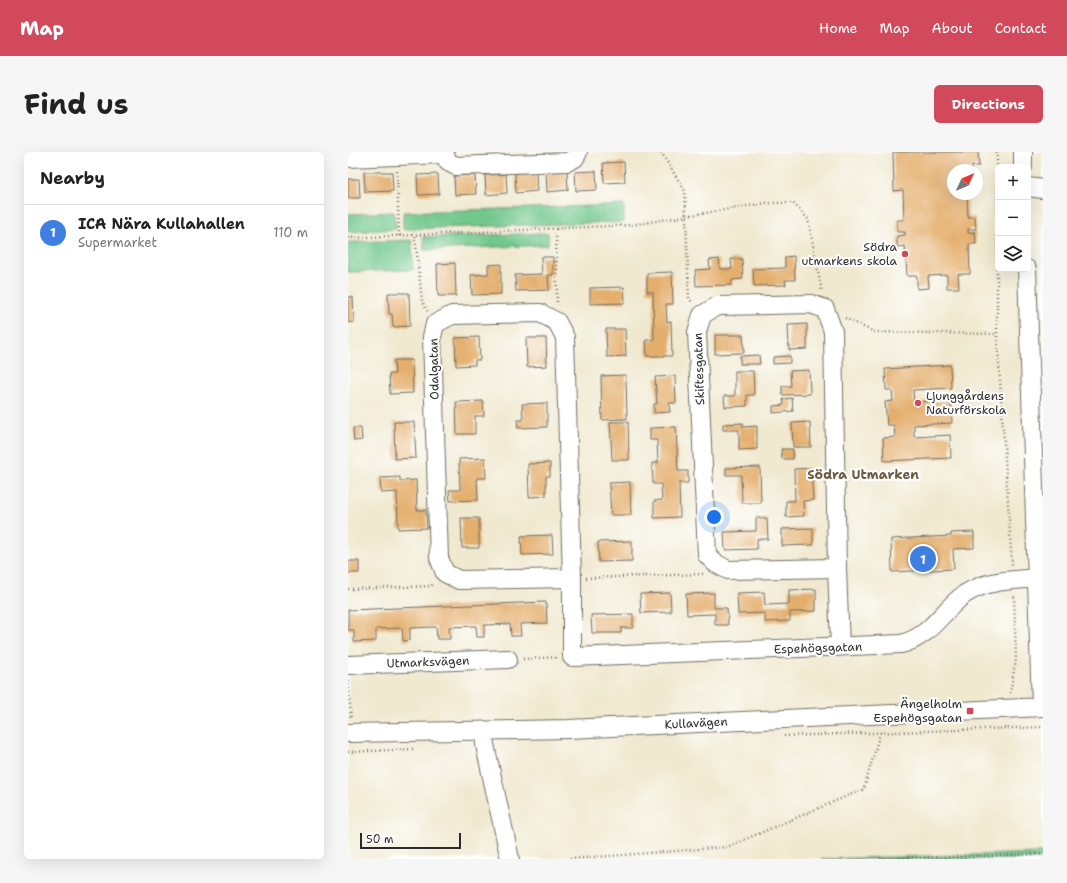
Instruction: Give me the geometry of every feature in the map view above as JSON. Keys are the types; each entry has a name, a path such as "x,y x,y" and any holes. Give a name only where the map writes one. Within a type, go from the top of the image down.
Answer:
{"street":[{"path":"348,158 397,154 444,153 448,162 456,166 567,162 575,158 578,152"},
{"path":"1023,152 1024,164"},
{"path":"1031,187 1043,189"},
{"path":"1027,272 1040,579 1042,707"},
{"name":"Skiftesgatan","path":"715,564 707,554 696,332 702,315 717,306 811,304 825,309"},
{"path":"825,309 833,332 837,568 840,647"},
{"name":"Odalgatan","path":"445,573 439,558 432,337 435,324 452,315 540,313 557,322"},
{"path":"557,322 565,337 572,578 572,657"},
{"path":"715,564 728,570 837,568"},
{"path":"445,573 459,580 572,578"},
{"name":"Espehögsgatan","path":"572,657 902,644 911,642 928,631 953,604 966,593 991,583 1013,580 1040,579"},
{"name":"Utmarksvägen","path":"348,665 508,659"},
{"name":"Kullavägen","path":"350,733 568,729 1010,710 1042,707"},
{"path":"484,730 485,746 510,859"}],"path":[{"path":"661,152 685,192 689,299 702,315"},
{"path":"997,152 997,334 1013,580 1016,660 1010,694 1011,728 1043,727"},
{"path":"397,154 399,236"},
{"path":"348,238 416,236 631,224 766,203 793,203 808,219 825,309 874,332 997,334"},
{"path":"556,229 557,322"},
{"path":"416,236 422,301 435,324"},
{"path":"572,578 703,575 715,564"},
{"path":"348,589 431,586 445,573"},
{"path":"508,659 572,657"},
{"path":"348,674 350,733 355,752"},
{"path":"570,859 727,847 864,789 880,733"},
{"path":"880,859 969,858 1043,854"}],"green space":[{"path":"624,205 624,222 403,229 403,212"},
{"path":"394,212 396,229 348,232 348,214"},
{"path":"548,233 548,245 424,250 423,237"},
{"path":"412,240 413,270 348,272 348,242"},
{"path":"1043,853 1043,859 821,859"}],"building":[{"path":"893,152 978,152 979,164 947,164 947,200 967,200 968,217 975,217 976,229 968,229 968,233 975,232 976,244 969,244 970,274 958,274 959,288 947,288 947,275 928,276 929,288 917,289 917,276 907,276 905,246 897,247 897,236 905,235 905,232 897,232 897,220 904,220 903,190 894,191"},
{"path":"624,162 625,182 604,183 603,163"},
{"path":"567,171 568,190 547,192 546,172"},
{"path":"596,171 597,190 576,191 575,172"},
{"path":"364,172 392,172 393,191 365,192"},
{"path":"536,172 537,191 516,193 515,173"},
{"path":"438,174 439,194 418,195 417,175"},
{"path":"506,174 507,193 486,195 485,175"},
{"path":"475,175 476,194 455,195 454,176"},
{"path":"348,179 359,179 360,198 348,198"},
{"path":"794,256 795,280 785,280 786,285 754,286 753,269 785,268 785,257"},
{"path":"541,257 553,257 553,275 548,275 549,290 516,291 515,275 542,274"},
{"path":"719,259 720,269 732,269 731,259 742,259 743,279 732,280 732,285 696,286 695,270 710,269 709,260"},
{"path":"455,263 456,296 438,296 437,264"},
{"path":"501,264 501,294 472,295 471,275 488,274 488,265"},
{"path":"672,272 673,304 666,304 667,322 671,321 672,356 647,356 646,340 654,340 653,292 647,292 647,273"},
{"path":"624,287 625,303 590,304 590,288"},
{"path":"388,293 409,293 410,326 393,327 392,314 389,314"},
{"path":"348,297 353,297 354,322 348,323"},
{"path":"807,324 807,349 789,350 788,325"},
{"path":"606,329 625,329 626,356 607,357"},
{"path":"715,335 743,335 744,353 715,354"},
{"path":"479,337 480,360 475,360 475,365 456,366 455,338"},
{"path":"526,338 546,338 547,366 527,367"},
{"path":"759,355 760,364 740,364 740,356"},
{"path":"790,356 790,363 773,364 773,357"},
{"path":"394,360 412,360 413,393 390,394 389,374 395,374"},
{"path":"950,365 951,388 913,390 914,402 951,400 952,423 914,425 914,437 950,435 951,458 884,461 883,438 895,437 894,425 887,425 885,402 893,401 892,390 886,390 885,369"},
{"path":"809,370 810,394 782,395 782,386 791,386 790,371"},
{"path":"735,371 753,371 754,395 747,395 747,406 725,407 724,396 735,396"},
{"path":"626,375 627,419 602,420 601,376"},
{"path":"675,376 676,403 669,403 670,412 654,413 654,404 657,404 655,377"},
{"path":"792,398 793,411 773,413 773,406 784,405 783,399"},
{"path":"483,401 484,416 475,416 475,434 457,434 456,402"},
{"path":"547,403 547,427 518,428 517,420 523,420 522,404"},
{"path":"394,422 414,422 416,458 395,459"},
{"path":"610,422 628,422 629,460 612,460"},
{"path":"810,422 811,447 793,447 792,423"},
{"path":"743,423 743,427 757,426 757,449 739,450 739,430 723,430 723,424"},
{"path":"676,427 678,471 688,471 688,483 679,483 680,517 654,518 654,501 662,500 661,484 653,484 652,463 658,463 657,440 650,440 650,428"},
{"path":"353,428 361,428 362,440 354,441"},
{"path":"781,449 793,449 793,459 782,459"},
{"path":"485,458 486,478 477,478 478,500 450,501 449,490 460,490 459,459"},
{"path":"550,463 550,476 546,476 546,496 529,497 528,464"},
{"path":"760,467 761,503 742,503 741,475 726,475 726,468"},
{"path":"811,468 813,500 803,501 804,516 786,517 786,501 795,501 794,469"},
{"path":"400,477 400,481 416,480 417,510 426,510 427,528 398,529 397,492 381,493 380,478"},
{"path":"630,482 631,515 611,515 609,483"},
{"path":"461,518 479,518 479,548 462,548"},
{"path":"756,518 767,518 768,539 757,539 757,549 725,550 724,532 756,531"},
{"path":"813,528 813,545 782,546 782,529"},
{"path":"974,532 974,548 953,549 954,569 892,572 891,539 951,536 951,533"},
{"path":"552,535 553,554 522,555 521,536"},
{"path":"632,541 632,561 599,562 598,542"},
{"path":"348,561 359,561 359,573 348,573"},
{"path":"816,589 816,611 790,612 790,621 765,622 765,613 738,614 737,593 764,592 765,605 789,604 789,590"},
{"path":"670,593 671,612 641,613 640,594"},
{"path":"714,593 714,608 727,608 728,625 715,625 715,614 687,615 686,594"},
{"path":"546,602 547,623 520,624 521,636 511,636 510,624 484,625 484,637 477,637 476,626 449,627 450,639 437,639 436,627 410,628 410,640 403,641 402,628 376,629 376,641 354,642 354,630 348,630 348,610"},
{"path":"633,614 633,628 621,628 621,633 592,633 591,615"}],"place":[{"name":"Södra utmarkens skola","path":"905,254"},
{"name":"Ljunggårdens Naturförskola","path":"918,403"},
{"name":"ICA Nära Kullahallen","path":"923,559"},
{"name":"Ängelholm Espehögsgatan","path":"970,711"}],"district":[{"name":"Södra Utmarken","path":"863,474"}]}
